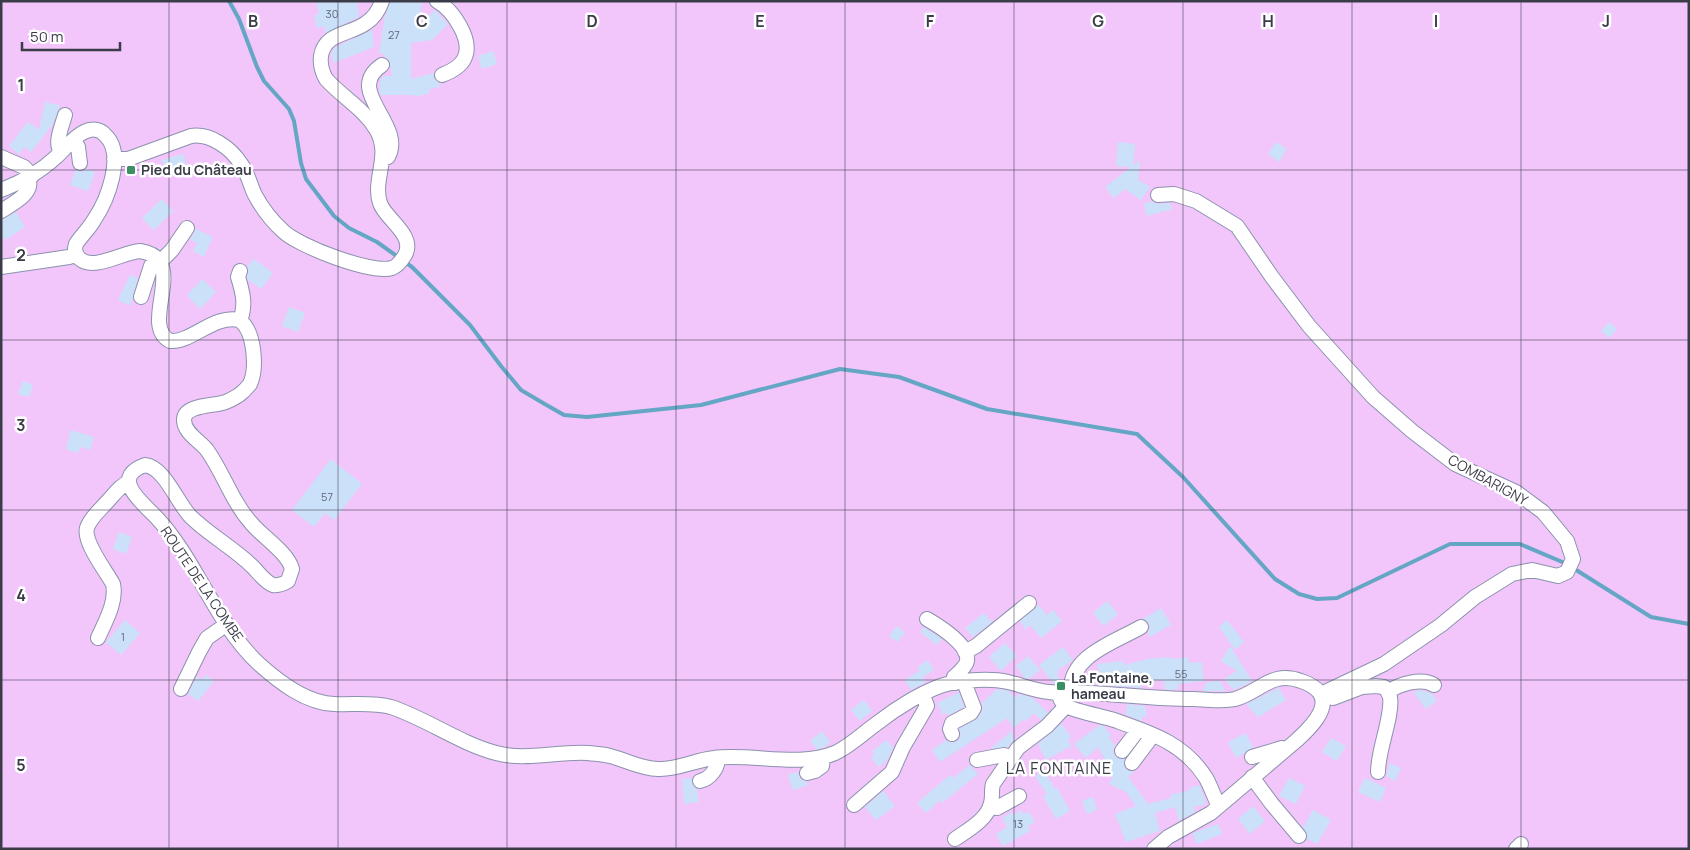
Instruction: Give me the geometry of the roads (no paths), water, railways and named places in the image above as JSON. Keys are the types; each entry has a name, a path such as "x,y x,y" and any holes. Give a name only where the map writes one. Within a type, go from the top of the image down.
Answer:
{"street":[{"path":"114,159 131,159 191,136 196,135 210,138 230,152 241,163 259,201 280,228 289,236 342,260 378,268 392,268 402,259 407,246 400,229 380,204 382,146 376,130 363,113 332,86 323,73 320,60 327,42 335,36 361,27 368,22 378,10 382,1"},
{"path":"437,1 445,6 455,17 461,29 466,50 466,55 460,64 442,75"},
{"path":"382,65 374,72 369,89 371,98 384,119 391,136 391,152 388,157 383,159"},
{"path":"61,152 58,148 65,115"},
{"path":"1,190 30,177 45,167 87,130 98,130 104,134 113,148 112,177 107,196 94,220 76,244 76,255 83,261 91,263 137,251 147,252 158,260 163,279 158,325 160,332 167,340 180,340 225,320 240,320 244,309 238,277 240,271"},
{"path":"74,140 78,147 80,162"},
{"path":"1,157 24,168 30,177 28,190 1,211"},
{"name":"COMBARIGNY","path":"1158,194 1174,194 1196,201 1236,226 1309,326 1373,397 1412,431 1455,464 1516,492 1543,512 1567,541 1570,565 1558,576 1532,570 1512,574 1475,597 1441,625 1384,664 1322,698"},
{"path":"140,296 151,266 172,250 187,228"},
{"path":"1,267 76,255"},
{"name":"ROUTE DE LA COMBE","path":"240,320 249,332 252,349 253,374 249,384 239,395 225,402 193,409 186,415 184,421 188,430 207,450 240,509 251,523 287,559 292,569 290,578 285,583 279,585 266,580 245,560 193,518 185,510 161,474 154,468 145,465 139,467 131,473 129,482 134,495 159,520 172,537 245,649 262,666 297,692 317,701 387,706 420,719 479,748 501,755 591,754 608,756 649,768 670,768 718,758 806,759 823,757"},
{"path":"98,638 112,604 114,584 88,539 86,529 90,521 121,486 129,482"},
{"path":"965,652 976,646 1029,603"},
{"path":"927,619 951,635 965,652 968,660 954,677 974,708 971,713 952,723 950,729 952,734"},
{"path":"181,689 207,638 227,624"},
{"path":"956,839 983,817 990,806 993,784 1015,752 1047,726 1065,697 1077,667 1104,647 1141,627"},
{"path":"1065,697 1228,700 1240,697 1270,681 1285,677 1306,683 1322,698"},
{"path":"807,773 822,766 824,762 823,757 849,745 885,717 923,695 942,686 959,682 997,680 1065,697 1177,746 1205,776 1219,806"},
{"path":"1388,692 1400,685 1422,681 1434,685"},
{"path":"1322,698 1370,686 1384,687 1388,692 1390,704 1378,760 1378,772"},
{"path":"854,805 892,772 903,747 927,706 923,695"},
{"path":"1154,849 1161,842 1203,818 1219,806 1286,750 1315,720 1321,709 1322,698"},
{"path":"1122,751 1138,730"},
{"path":"1132,763 1154,735"},
{"path":"1252,756 1282,748 1286,750"},
{"path":"977,760 1007,756"},
{"path":"700,781 710,777 718,762 718,758"},
{"path":"1252,777 1299,836"},
{"path":"990,806 997,808 1019,796"}],"waterway":[{"path":"229,1 239,19 264,81 289,109 294,121 301,163 306,179 334,216 349,228 377,242 412,267 470,325 521,390 564,415 587,417 701,405 840,369 899,377 987,409 1137,434 1183,477 1275,579 1299,594 1317,599 1337,598 1450,544 1520,544 1567,564"},
{"path":"1573,568 1651,617 1689,624"}],"place":[{"name":"Pied du Château","path":"131,170"},
{"name":"La Fontaine, hameau","path":"1061,686"}],"district":[{"name":"LA FONTAINE","path":"1059,768"}]}
